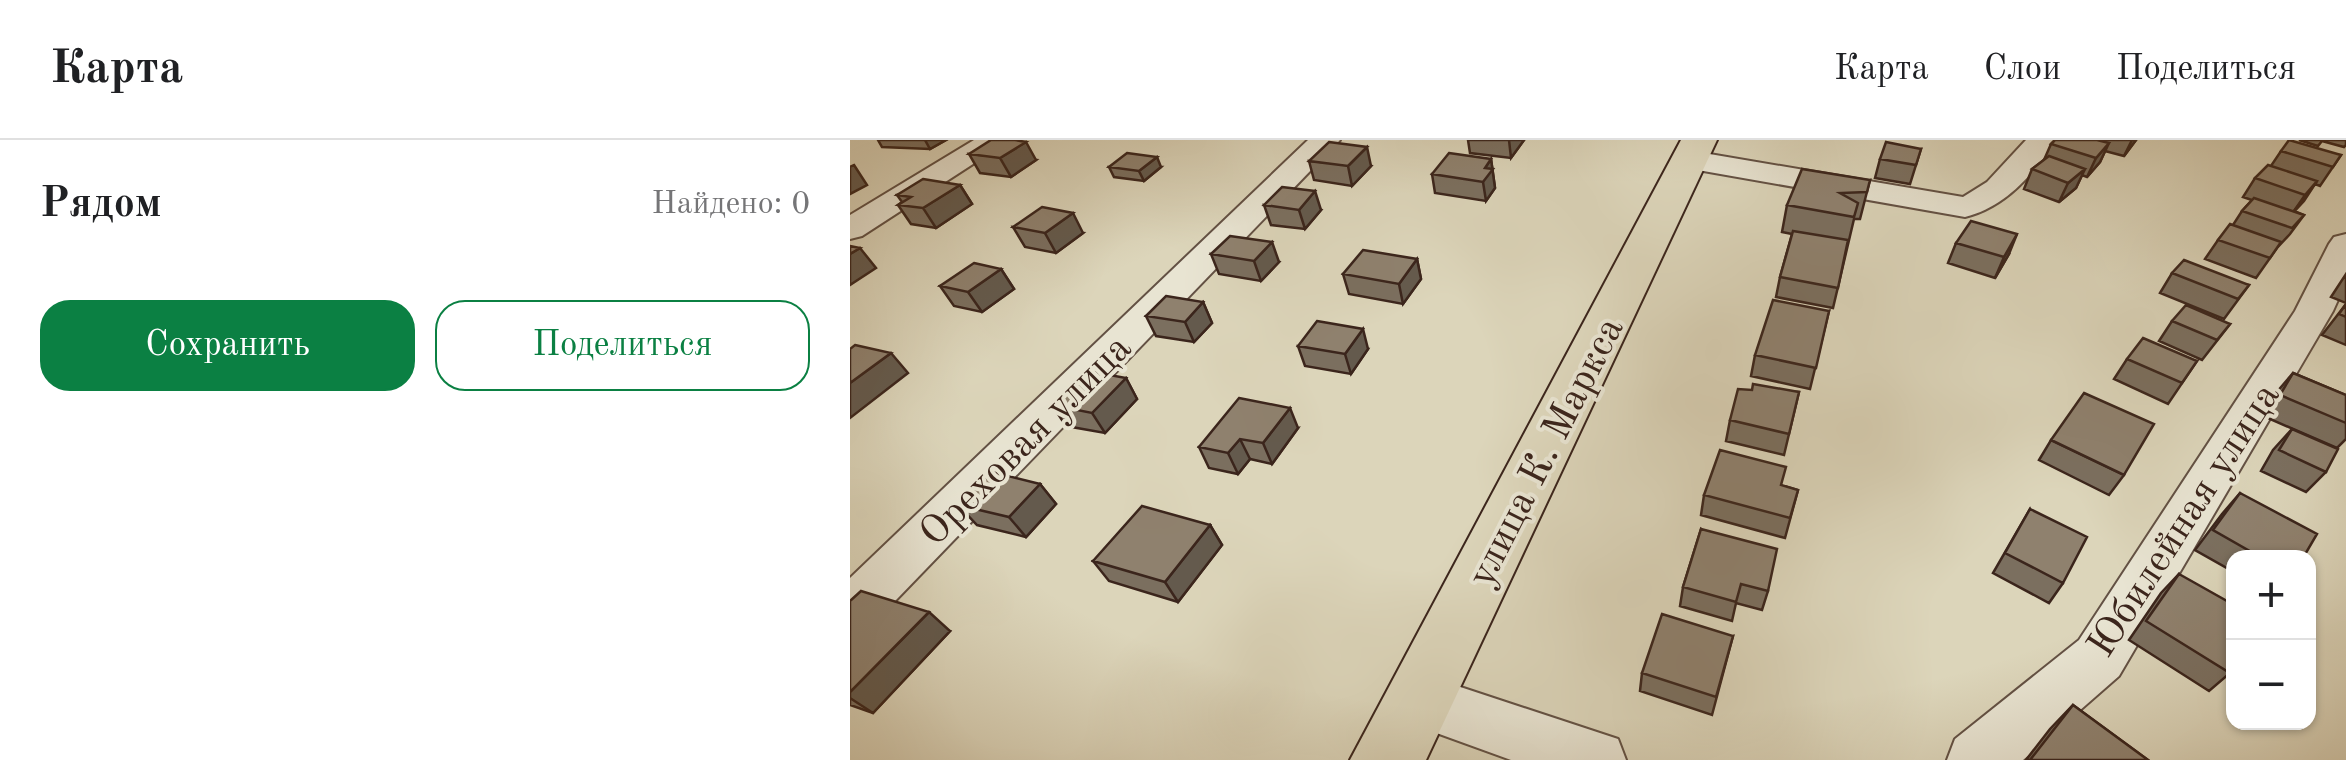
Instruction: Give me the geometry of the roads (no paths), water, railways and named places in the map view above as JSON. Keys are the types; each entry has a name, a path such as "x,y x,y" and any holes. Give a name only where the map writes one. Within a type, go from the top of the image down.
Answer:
{"main road":[{"name":"улица К. Маркса","path":"1387,760 1696,150"}],"street":[{"path":"850,230 996,140"},
{"name":"Ореховая улица","path":"850,612 1325,140"},
{"path":"1696,150 1965,207 2010,176 2042,140"},
{"name":"Юбилейная улица","path":"1976,760 2099,658 2314,312 2346,244"},
{"path":"1418,700 1596,760"}]}
